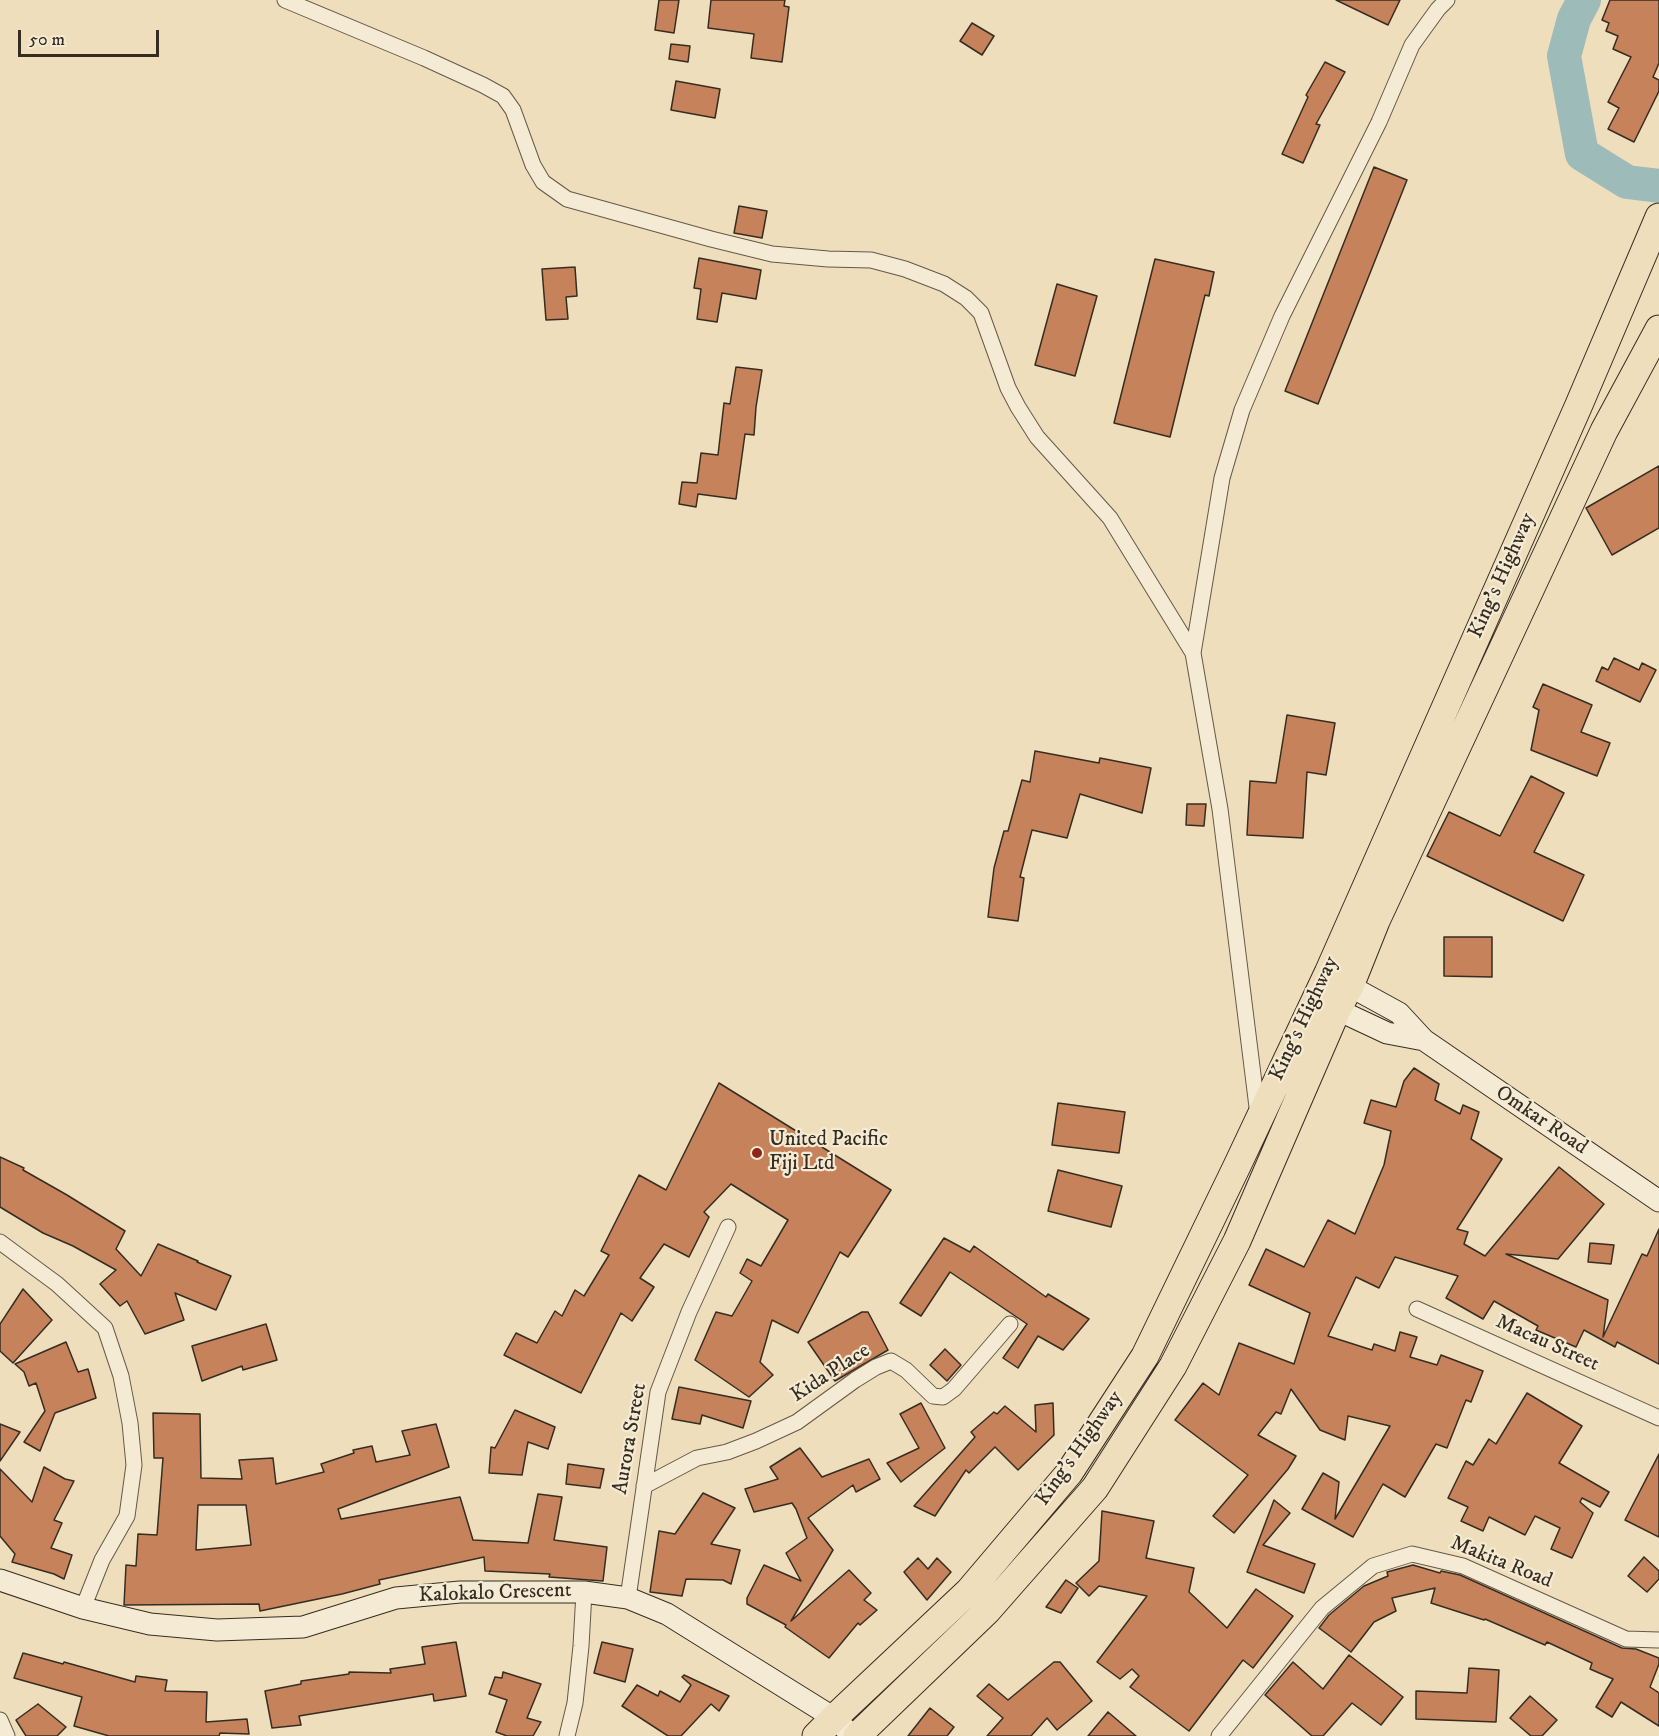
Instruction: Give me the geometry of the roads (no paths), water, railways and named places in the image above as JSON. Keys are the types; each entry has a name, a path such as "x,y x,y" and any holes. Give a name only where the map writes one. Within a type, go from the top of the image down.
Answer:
{"highway":[{"name":"King's Highway","path":"825,1727 969,1591 1069,1473 1144,1356 1258,1118 1339,979 1656,225"},
{"name":"King's Highway","path":"1339,979 1376,921 1604,431 1659,329"},
{"name":"King's Highway","path":"855,1736 987,1611 1095,1488 1173,1366 1237,1241 1326,1004"}],"street":[{"path":"285,0 424,58 503,96 513,110 532,165 543,182 567,199 772,254 871,260 905,269 944,284 966,298 981,314 1008,388 1037,437 1110,518 1193,653"},
{"path":"1258,1118 1220,809 1193,653 1222,477 1242,410 1281,316 1379,122 1412,45 1447,0"},
{"name":"Omkar Road","path":"1339,979 1399,1013 1424,1040 1659,1202"},
{"name":"Omkar Road","path":"1326,1004 1387,1033 1424,1040"},
{"name":"Aurora Street","path":"628,1598 658,1392 689,1312 728,1227"},
{"path":"0,1242 57,1284 105,1328 121,1376 130,1423 134,1465 127,1516 102,1560 82,1608"},
{"name":"Macau Street","path":"1417,1308 1659,1418"},
{"name":"Kida Place","path":"644,1486 697,1458 727,1452 756,1442 797,1422 855,1380 891,1361 906,1370 933,1396 944,1397 954,1389 1010,1324"},
{"name":"Makita Road","path":"1219,1736 1322,1608 1373,1566 1412,1554 1463,1566 1626,1640 1659,1640"},
{"name":"Kalokalo Crescent","path":"1,1586 150,1624 217,1630 303,1627 396,1598 460,1592 584,1592 628,1598 667,1614 825,1727 855,1736"},
{"path":"567,1736 574,1703 581,1646 584,1592"}],"waterway":[{"path":"1584,0 1574,19 1564,56 1582,154 1627,182 1659,186"}],"place":[{"name":"United Pacific Fiji Ltd","path":"757,1153"}]}
